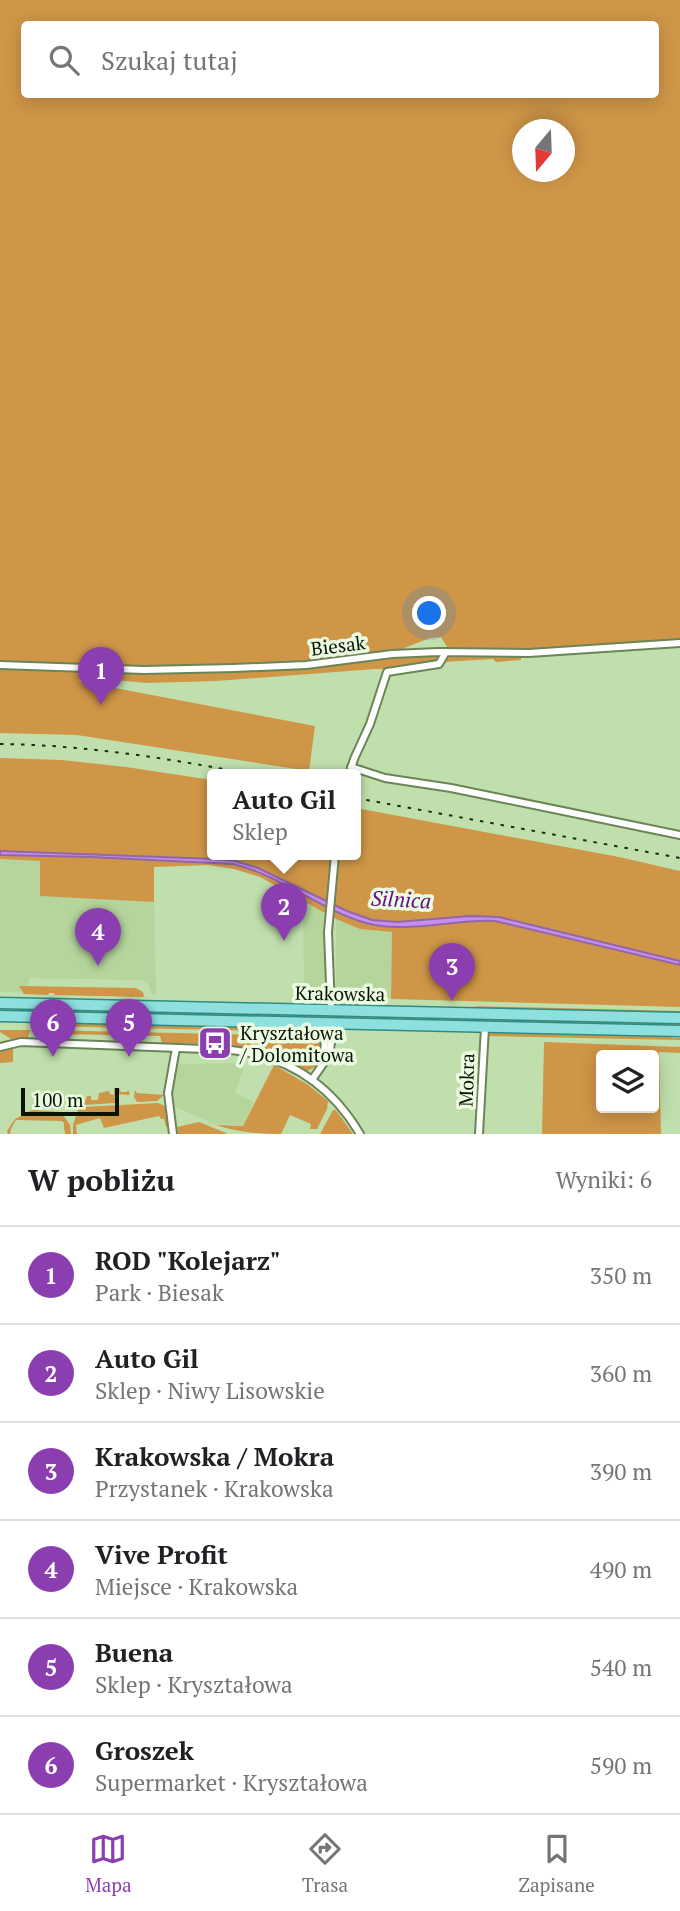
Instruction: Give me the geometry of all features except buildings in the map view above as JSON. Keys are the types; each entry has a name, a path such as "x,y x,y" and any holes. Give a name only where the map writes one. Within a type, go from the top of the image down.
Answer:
{"main road":[{"name":"Krakowska","path":"0,1003 680,1018"},
{"name":"Krakowska","path":"0,1016 680,1031"}],"street":[{"name":"Biesak","path":"0,665 144,670 225,668 306,665 392,654 528,653 680,643"},
{"path":"357,769 351,767 370,724 387,672 439,664 446,652"},
{"path":"361,770 385,778 451,788 680,835"},
{"path":"331,1010 328,932 334,860"},
{"path":"307,1023 318,1028 324,1035 323,1063"},
{"path":"312,1080 329,1054 334,1029 340,1024"},
{"name":"Mokra","path":"479,1134 485,1027"},
{"path":"0,1047 21,1042 253,1053 285,1064 312,1080 348,1115 360,1134"},
{"path":"173,1134 168,1093 176,1048"}],"shaded area":[{"path":"0,0 680,0 680,639 527,650 449,650 441,637 430,638 394,652 323,661 75,668 288,667 437,655 437,662 389,669 216,681 147,683 82,677 78,681 315,726 309,769 77,735 0,733"},
{"path":"450,656 521,656 521,660 444,662"},
{"path":"0,758 62,760 207,779 207,860 361,860 361,809 619,857 680,871 680,1007 391,999 392,932 360,929 336,919 260,877 209,865 154,867 154,902 40,896 40,861 0,859"},
{"path":"0,851 235,861 258,868 347,911 372,920 397,922 470,916 499,917 680,961 680,965 495,921 413,927 366,923 332,910 267,876 233,864 0,855"},
{"path":"0,859 40,861 40,896 154,901 156,995 152,995 149,985 142,980 29,978 28,986 55,987 55,993 0,992"},
{"path":"303,900 324,911 325,996 304,995"},
{"path":"336,919 360,929 392,932 391,999 336,997"},
{"path":"19,986 136,988 143,992 144,997 24,994"},
{"path":"472,1006 680,1011 680,1013 496,1010"},
{"path":"47,1008 344,1015 344,1020 0,1012"},
{"path":"348,1015 680,1022 680,1027 348,1020"},
{"path":"57,1022 232,1026 314,1030 321,1034 40,1026"},
{"path":"0,1030 30,1030 28,1038 11,1039"},
{"path":"40,1030 313,1036 320,1039 320,1053 315,1067 305,1072 266,1054 224,1047 217,1042 162,1043 160,1036 59,1034 56,1038 44,1038"},
{"path":"491,1031 669,1035 680,1040 486,1036"},
{"path":"544,1042 680,1047 680,1053 659,1052 661,1134 542,1134"},
{"path":"13,1047 13,1062 0,1063 0,1051"},
{"path":"245,1063 235,1093 254,1102 243,1125 215,1124 173,1106 173,1087 179,1064"},
{"path":"274,1065 307,1084 328,1101 317,1129 310,1129 311,1124 290,1115 281,1134 242,1131 217,1125 243,1126"},
{"path":"114,1088 119,1088 121,1092 128,1090 130,1094 116,1094 115,1103 84,1105 87,1096 91,1096 91,1100 98,1100 99,1093 109,1091 114,1095"},
{"path":"135,1090 137,1093 164,1095 157,1101 137,1102 134,1097"},
{"path":"158,1103 165,1106 166,1127 164,1119 159,1116 104,1128 100,1118 76,1125 77,1134 73,1134 78,1110 83,1107"},
{"path":"32,1110 61,1112 70,1125 71,1134 65,1134 62,1121 16,1120 8,1134 7,1131 15,1119"},
{"path":"333,1110 338,1113 353,1134 320,1134"},
{"path":"199,1122 227,1134 178,1134 177,1127"}],"railway":[{"path":"0,744 129,754 221,769"},
{"path":"361,799 680,858"}],"place":[{"name":"ROD \"Kolejarz\"","path":"101,705"},
{"name":"Auto Gil","path":"284,941"},
{"name":"Vive Profit","path":"98,966"},
{"name":"Krakowska / Mokra","path":"452,1001"},
{"name":"Kryształowa / Dolomitowa","path":"215,1043"},
{"name":"Groszek","path":"53,1057"},
{"name":"Buena","path":"129,1057"}],"water label":[{"name":"Silnica","path":"401,899"}]}
